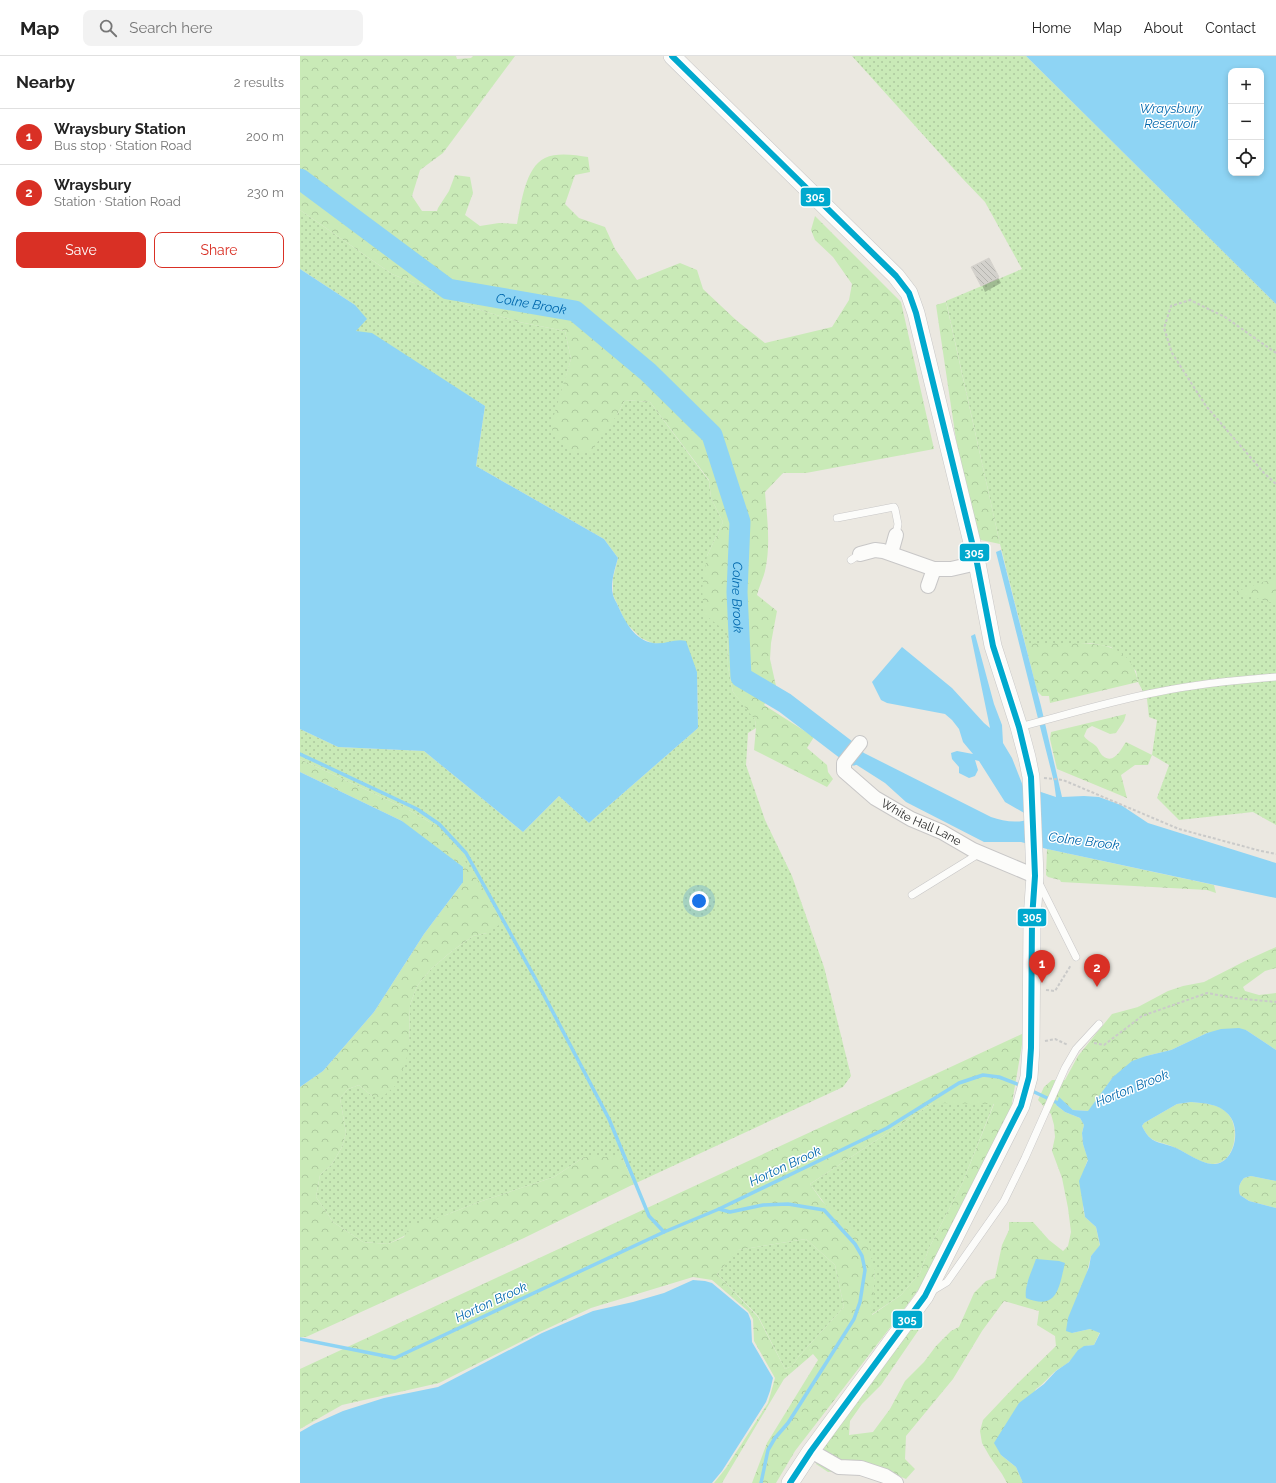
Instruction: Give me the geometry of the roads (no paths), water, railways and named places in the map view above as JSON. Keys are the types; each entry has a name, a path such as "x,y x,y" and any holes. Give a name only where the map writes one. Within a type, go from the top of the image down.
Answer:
{"street":[{"path":"672,56 896,276 909,294 916,313 977,563 993,646 1027,725 1027,757 1031,777 1035,876 1032,919 1031,1048 1028,1077 1020,1106 925,1296 811,1451 790,1483"},
{"path":"891,553 896,535"},
{"path":"856,556 875,550 891,553 934,569 951,569 977,563"},
{"path":"928,586 934,569"},
{"name":"White Hall Lane","path":"860,743 844,763 844,771 875,798 981,853 1035,876"},
{"path":"811,1451 839,1467 861,1468 885,1476 896,1483"}],"lane":[{"path":"837,518 894,507 898,524 896,535"},
{"path":"1027,725 1160,691 1211,683 1276,677"},
{"path":"912,895 981,853"},
{"path":"1035,876 1076,957"},
{"path":"925,1296 947,1282 1004,1201 1065,1068 1076,1049 1099,1024"}],"water":[{"name":"Wraysbury Reservoir","path":"1026,56 1276,56 1276,304"},
{"path":"300,269 355,305 367,319 356,331 372,333 485,406 476,466 604,539 618,558 612,581 613,596 627,624 635,634 646,641 653,643 678,640 686,641 697,672 698,728 589,823 559,796 523,832 424,751 338,747 300,729"},
{"path":"1001,550 1041,706 1062,797 1099,797 1121,805 1148,823 1276,863 1276,898 1047,849 1021,842 984,842 906,802 885,783 827,746 833,732 849,740 864,753 991,817 1010,821 1024,821 1029,819 1026,814 1005,802 979,761 975,760 978,770 975,776 969,778 959,773 959,767 952,759 951,753 957,751 973,754 963,742 959,729 952,720 945,714 887,703 881,700 872,682 902,647 952,688 990,728 971,636 975,634 994,704 1002,725 1003,743 1012,758 1023,786 1056,797 1054,782 996,552"},
{"path":"300,772 402,821 463,867 463,882 424,934 374,1012 323,1071 300,1087"},
{"path":"1239,1028 1246,1030 1276,1050 1276,1181 1251,1176 1244,1178 1239,1188 1240,1195 1249,1201 1276,1208 1276,1483 1023,1483 1016,1467 1001,1455 994,1443 1019,1403 1044,1384 1056,1371 1069,1362 1078,1350 1084,1346 1094,1345 1100,1333 1090,1329 1072,1333 1066,1331 1068,1318 1089,1267 1091,1256 1100,1245 1096,1227 1085,1217 1079,1181 1088,1160 1083,1144 1082,1133 1084,1125 1080,1118 1065,1112 1056,1105 1059,1097 1073,1110 1088,1111 1113,1077 1132,1061 1171,1050 1207,1033 1221,1029","holes":["1191,1102 1220,1108 1228,1114 1232,1120 1235,1128 1234,1145 1226,1159 1220,1163 1212,1164 1203,1162 1176,1148 1156,1142 1145,1132 1142,1126 1144,1123 1177,1104"]},
{"path":"1036,1259 1065,1263 1061,1280 1055,1294 1051,1299 1045,1301 1037,1301 1026,1298 1027,1284"},
{"path":"693,1280 712,1283 748,1313 751,1321 752,1342 773,1378 766,1402 722,1471 712,1483 300,1483 300,1432 314,1424 343,1411 384,1398 438,1387 542,1333 593,1311 664,1293"}],"waterway":[{"name":"Colne Brook","path":"300,179 448,289 575,311 648,372 712,435 740,522 737,592 741,677 785,703 853,755"},
{"path":"300,754 417,809 439,824 466,853 535,978 609,1119 649,1216 664,1232"},
{"name":"Horton Brook","path":"300,1339 395,1358 664,1232 719,1209 887,1128 959,1083 983,1075 999,1077 1022,1086"},
{"name":"Horton Brook","path":"1030,1090 1060,1104"},
{"path":"719,1209 730,1212 763,1205 788,1204 824,1210 855,1244 862,1256 865,1270 860,1302 854,1319 788,1423 775,1438 768,1450 761,1483"}],"place":[{"name":"Wraysbury Station","path":"1042,983"},
{"name":"Wraysbury","path":"1097,987"}]}
